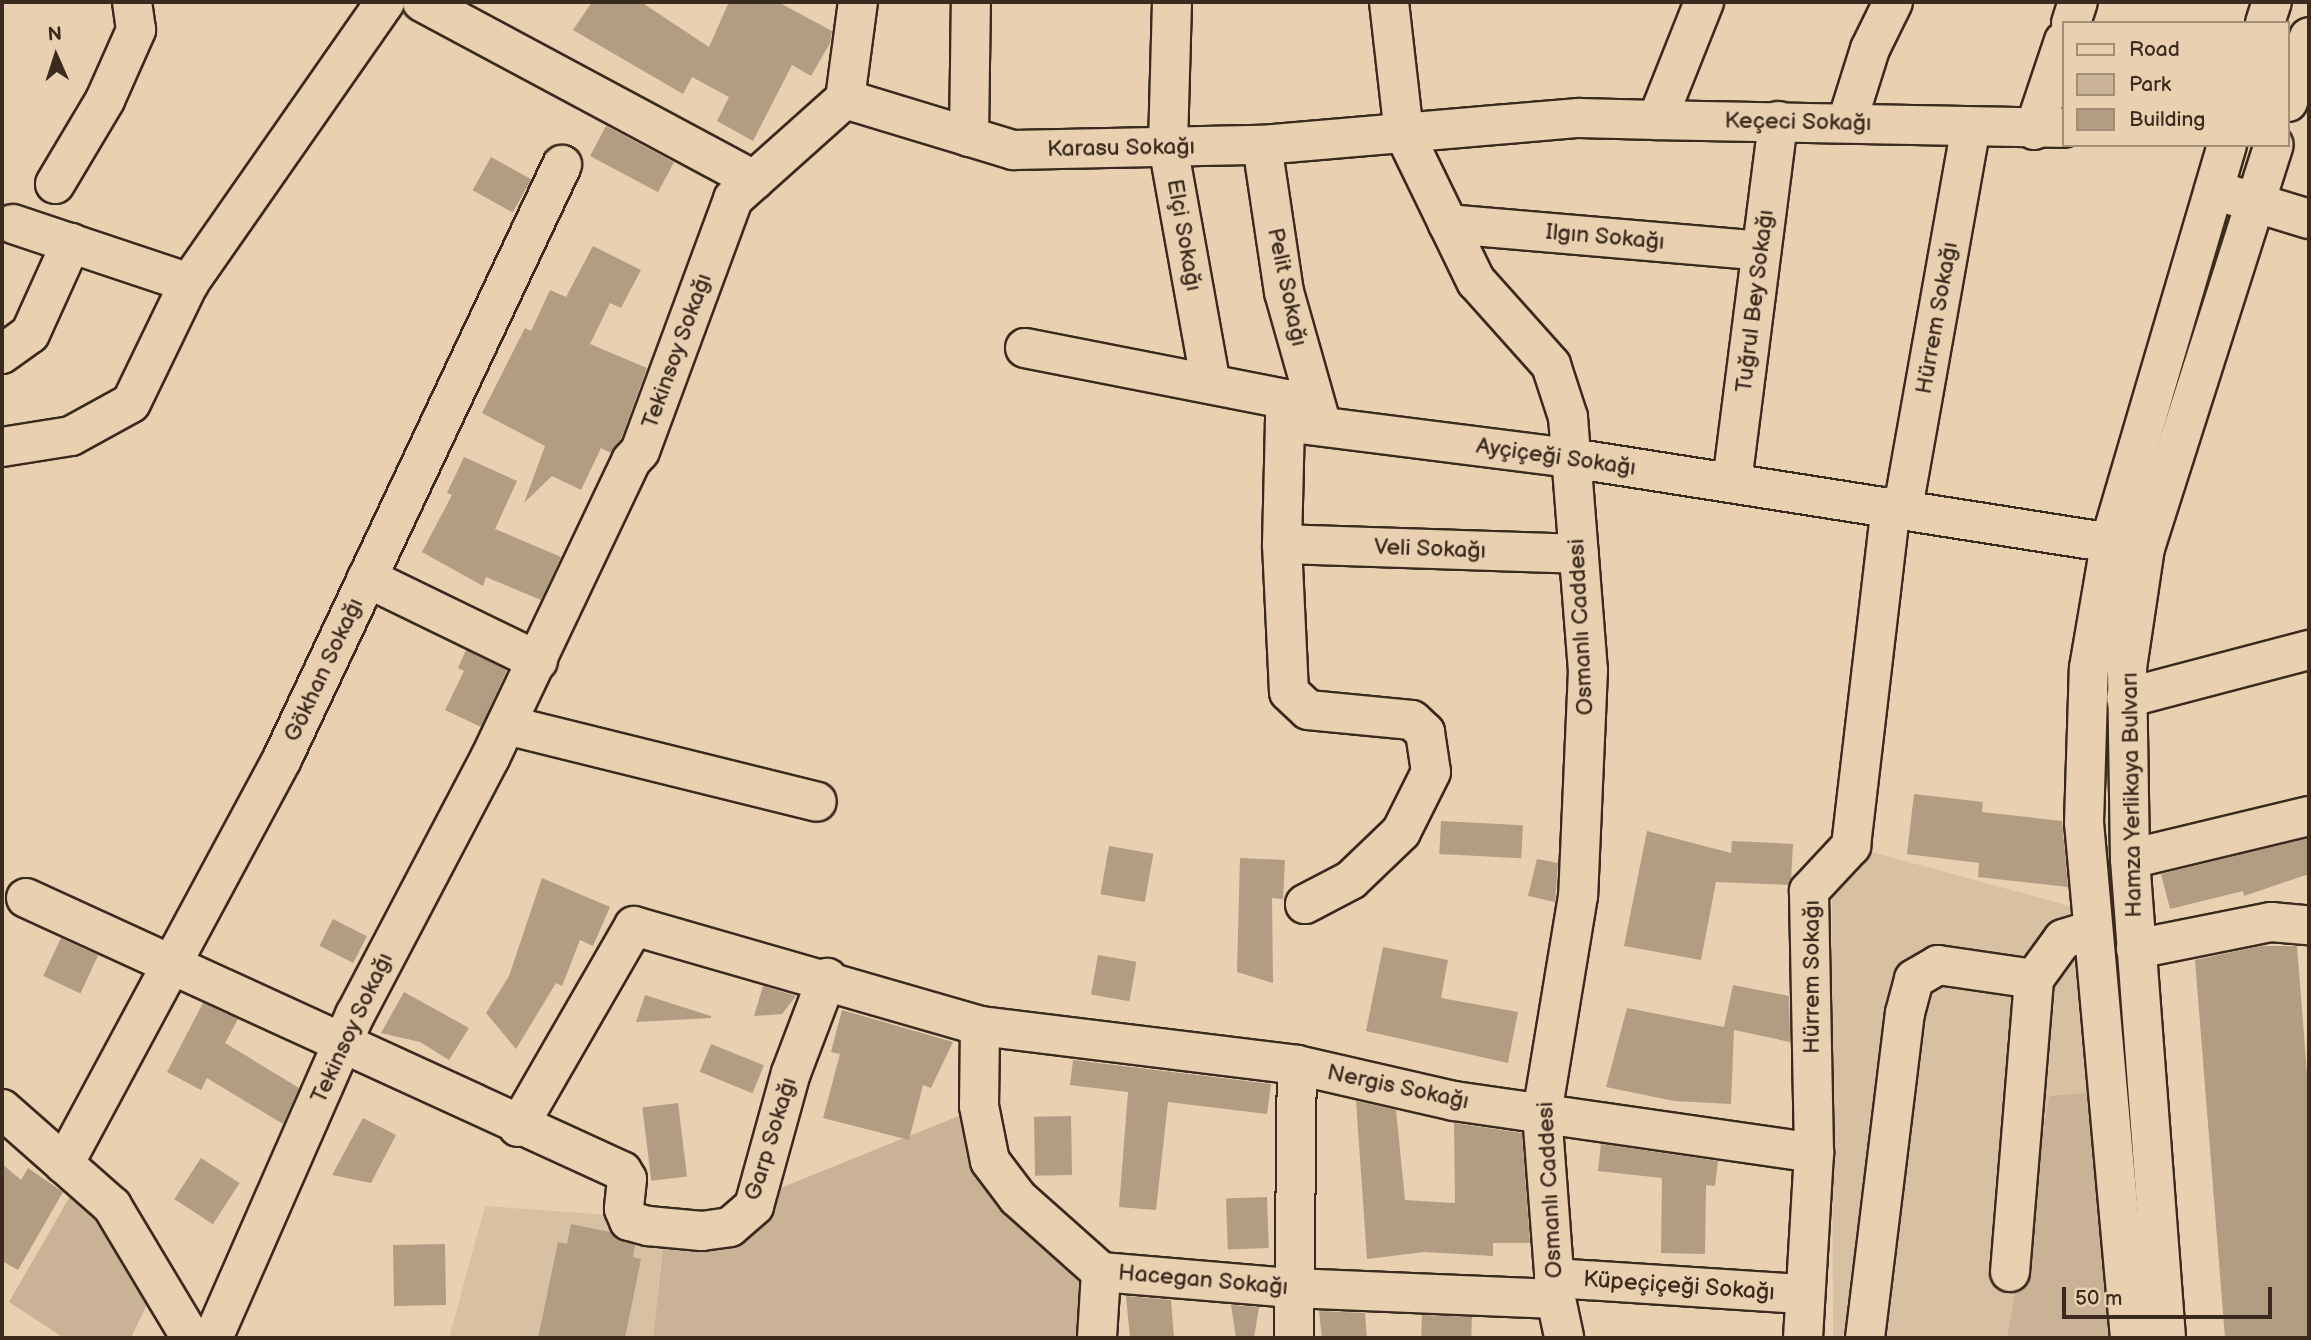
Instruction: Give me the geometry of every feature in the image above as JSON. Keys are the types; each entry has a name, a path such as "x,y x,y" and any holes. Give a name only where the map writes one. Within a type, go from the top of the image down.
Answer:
{"street":[{"path":"55,184 106,100 136,30 132,2"},
{"path":"2,447 71,436 131,404 189,283 385,2"},
{"path":"422,2 754,180"},
{"path":"845,99 858,2"},
{"path":"970,137 971,2"},
{"name":"Elçi Sokağı","path":"1172,2 1168,146 1211,384"},
{"name":"Osmanlı Caddesi","path":"1389,2 1404,133 1476,281 1551,365 1568,417 1588,670 1578,896 1542,1113 1555,1288 1564,1338"},
{"path":"1657,120 1704,2"},
{"path":"1847,122 1870,49 1893,2"},
{"path":"2072,21 2078,2"},
{"path":"2267,21 2272,2"},
{"path":"2290,96 2309,37"},
{"path":"2049,129 2062,53"},
{"name":"Tekinsoy Sokağı","path":"213,1338 342,1045 507,724 631,461 640,451 733,199 845,99"},
{"name":"Karasu Sokağı","path":"845,99 1013,150 1262,145 1404,133"},
{"name":"Keçeci Sokağı","path":"1404,133 1579,118 1847,122 2049,129"},
{"name":"Tuğrul Bey Sokağı","path":"1732,482 1778,121"},
{"name":"Hürrem Sokağı","path":"1803,1338 1814,1153 1809,891 1851,846 1897,507 1971,127"},
{"name":"Pelit Sokağı","path":"1262,145 1303,424"},
{"name":"Hamza Yerlikaya Bulvarı","path":"2130,1338 2092,930 2084,770 2090,668 2128,544 2226,147"},
{"name":"Hamza Yerlikaya Bulvarı","path":"2166,1338 2130,859 2126,698 2128,544 2255,204 2273,147"},
{"name":"Gökhan Sokağı","path":"64,1164 282,759 562,165"},
{"path":"2214,190 2309,219"},
{"path":"13,223 189,283"},
{"name":"Ilgın Sokağı","path":"1448,224 1761,250"},
{"path":"2,354 30,334 71,243"},
{"path":"1025,348 1285,399 1303,424 1282,544 1289,692 1308,710 1412,720 1425,732 1431,772 1401,832 1351,880 1306,904"},
{"name":"Ayçiçeği Sokağı","path":"1303,424 1571,458 2128,544"},
{"name":"Veli Sokağı","path":"1282,544 1579,554"},
{"path":"367,578 538,661"},
{"path":"2126,698 2309,650"},
{"path":"507,724 817,802"},
{"path":"2130,859 2309,816"},
{"path":"26,898 172,962 518,1127"},
{"path":"2136,949 2271,922 2309,925"},
{"name":"Nergis Sokağı","path":"518,1127 634,926 827,978 980,1026 1297,1065 1454,1101 1814,1153"},
{"path":"2010,1272 2034,979 2063,939 2092,930"},
{"path":"1865,1338 1905,1013 1914,979 1938,965 2034,979"},
{"name":"Garp Sokağı","path":"518,1127 622,1171 627,1179 624,1209 629,1221 648,1226 702,1231 730,1227 754,1206 791,1073 827,978"},
{"name":"Hacegan Sokağı","path":"980,1026 979,1106 990,1161 1018,1198 1101,1272 1292,1288 1555,1288"},
{"path":"1294,1338 1292,1288 1297,1065"},
{"path":"2,1110 112,1206 177,1331"},
{"path":"1097,1338 1101,1272"},
{"name":"Küpeçiçeği Sokağı","path":"1555,1288 1804,1294"}],"shaded area":[{"path":"1868,851 2088,911 2096,1092 2049,1096 2007,1338 1833,1338 1832,898"},
{"path":"485,1206 665,1219 653,1338 449,1338"}],"green space":[{"path":"2096,1092 2114,1338 2007,1338 2049,1096"},
{"path":"981,1107 984,1178 1094,1258 1090,1338 653,1338 663,1246 754,1232 778,1189"},
{"path":"80,1179 149,1300 131,1338 64,1338 9,1302"}],"building":[{"path":"592,2 641,2 709,47 729,2 778,2 832,31 830,43 811,76 792,65 753,141 717,121 729,97 692,77 683,94 573,30"},
{"path":"606,126 674,162 658,192 590,156"},
{"path":"491,157 531,179 513,213 473,190"},
{"path":"593,246 641,270 621,308 610,303 590,344 647,368 621,439 611,453 601,448 581,490 552,476 524,503 545,446 482,413 525,328 531,331 550,290 566,297"},
{"path":"464,457 517,481 495,529 561,557 541,600 486,577 483,586 422,552 452,495 447,493"},
{"path":"466,650 507,670 481,727 445,710 464,671 458,668"},
{"path":"1914,794 1983,802 1982,812 2062,821 2068,887 1978,877 1979,863 1907,854"},
{"path":"1441,821 1523,825 1521,858 1439,854"},
{"path":"1647,831 1731,853 1732,841 1793,844 1790,885 1716,882 1701,960 1624,946"},
{"path":"2309,838 2309,874 2244,896 2243,891 2170,909 2161,874"},
{"path":"1109,846 1153,854 1145,902 1100,894"},
{"path":"1240,858 1285,860 1283,899 1272,898 1273,983 1237,972"},
{"path":"1537,859 1558,863 1555,902 1528,896"},
{"path":"542,878 610,907 593,946 580,940 562,986 556,983 516,1049 486,1013 509,976"},
{"path":"333,919 367,936 353,963 319,946"},
{"path":"61,938 98,955 80,993 43,976"},
{"path":"2261,946 2297,946 2309,1099 2309,1338 2225,1338 2195,960"},
{"path":"1383,947 1448,960 1441,998 1518,1012 1508,1063 1366,1031"},
{"path":"1098,955 1136,962 1129,1001 1091,994"},
{"path":"1733,985 1789,996 1790,1042 1734,1030 1731,1104 1674,1101 1606,1087 1627,1008 1724,1027"},
{"path":"763,986 796,996 782,1014 754,1016"},
{"path":"404,992 469,1028 449,1060 420,1042 381,1033"},
{"path":"645,995 711,1016 711,1018 636,1022"},
{"path":"203,1003 238,1019 225,1043 299,1088 283,1124 207,1078 201,1090 167,1072"},
{"path":"842,1010 953,1042 931,1088 923,1085 909,1140 823,1118 840,1054 831,1052"},
{"path":"711,1044 764,1065 753,1093 700,1072"},
{"path":"1073,1060 1271,1084 1267,1114 1168,1102 1156,1210 1119,1207 1128,1092 1070,1085"},
{"path":"1356,1101 1396,1110 1405,1200 1455,1203 1454,1123 1522,1133 1530,1243 1493,1243 1493,1256 1424,1252 1367,1259"},
{"path":"678,1103 687,1176 651,1181 642,1107"},
{"path":"1071,1116 1072,1175 1035,1176 1034,1117"},
{"path":"363,1118 396,1135 371,1183 332,1175"},
{"path":"1601,1144 1718,1161 1715,1186 1706,1185 1705,1254 1661,1253 1662,1178 1598,1171"},
{"path":"201,1158 240,1183 213,1224 174,1199"},
{"path":"2,1164 21,1180 28,1168 63,1192 18,1270 2,1261"},
{"path":"1267,1197 1269,1248 1228,1249 1226,1198"},
{"path":"571,1224 610,1232 635,1245 633,1257 641,1259 625,1338 538,1338 558,1242 567,1244"},
{"path":"445,1244 446,1305 394,1306 393,1245"},
{"path":"1126,1296 1171,1300 1174,1338 1130,1338"},
{"path":"1231,1305 1259,1307 1254,1338 1236,1338"},
{"path":"1319,1311 1365,1313 1367,1338 1322,1338"},
{"path":"1422,1315 1472,1317 1471,1338 1421,1338"}]}
